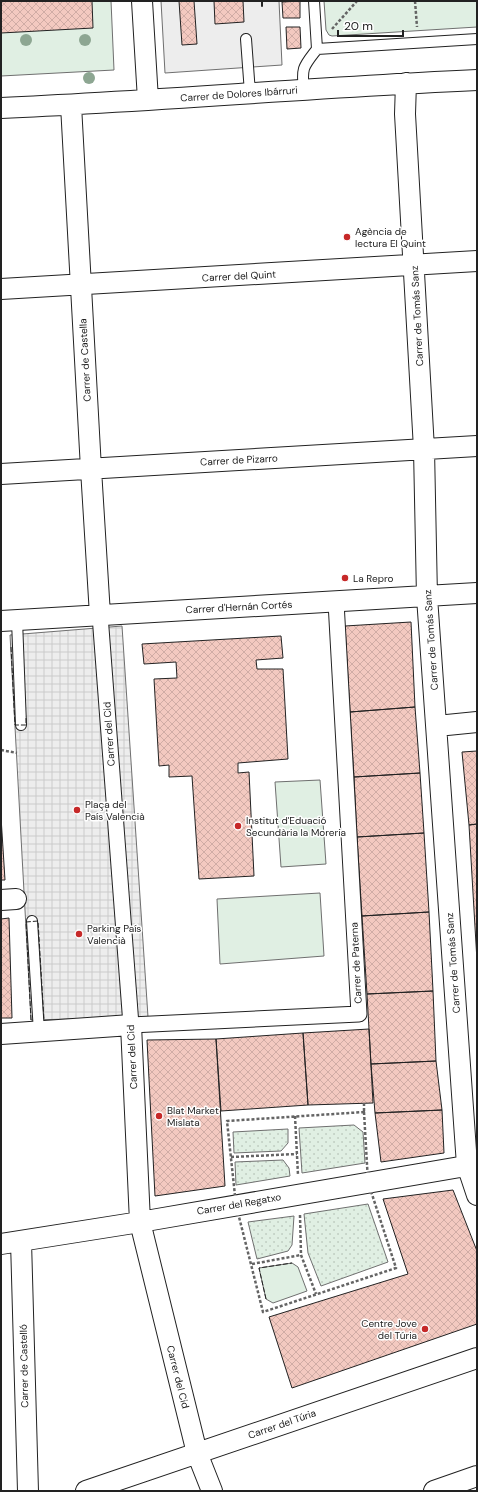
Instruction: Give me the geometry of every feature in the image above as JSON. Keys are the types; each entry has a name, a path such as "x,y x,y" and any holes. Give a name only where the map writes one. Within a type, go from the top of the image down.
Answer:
{"street":[{"path":"142,1 148,100"},
{"name":"Carrer de Dolores Ibárruri","path":"1,108 477,80"},
{"name":"Carrer de Tomás Sanz","path":"406,83 405,114 424,449 427,597 472,1164 477,1195"},
{"name":"Carrer de Castella","path":"70,105 100,615"},
{"name":"Carrer del Quint","path":"1,289 414,266 477,261"},
{"name":"Carrer de Pizarro","path":"1,474 477,446"},
{"name":"Carrer d'Hernán Cortés","path":"9,621 477,593"},
{"name":"Carrer de Paterna","path":"1,1034 131,1025 359,1014 336,602"},
{"name":"Carrer del Cid","path":"100,615 131,1025 140,1222 196,1453 212,1491"},
{"path":"437,726 477,722"},
{"name":"Carrer del Regatxo","path":"1,1244 140,1222 472,1164"},
{"name":"Carrer de Castelló","path":"21,1241 28,1491"},
{"name":"Carrer del Túria","path":"86,1491 477,1358"},
{"path":"434,1491 477,1476"}],"lane":[{"path":"304,90 302,78 304,66 317,49 314,1"},
{"path":"246,39 250,93"},
{"path":"317,49 477,39"},
{"path":"9,621 21,725"},
{"path":"32,921 39,1032"}],"path":[{"path":"329,33 357,1"},
{"path":"415,1 417,29"},
{"path":"1,750 17,753"},
{"path":"364,1103 364,1112"},
{"path":"231,1157 297,1154"},
{"path":"252,1264 301,1255"}],"green space":[{"path":"1,1 111,1 114,70 1,76"},
{"path":"324,1 477,1 477,27 332,36 329,35 326,30"},
{"path":"320,780 326,864 281,867 275,782"},
{"path":"320,893 324,956 220,964 217,899"},
{"path":"354,1125 363,1132 365,1163 302,1173 299,1128"},
{"path":"288,1129 288,1143 281,1151 234,1153 233,1132"},
{"path":"283,1160 289,1168 290,1176 236,1185 235,1162"},
{"path":"368,1204 388,1262 321,1286 308,1253 304,1214"},
{"path":"294,1216 292,1245 288,1251 257,1259 248,1222"},
{"path":"292,1263 298,1267 307,1291 273,1303 266,1299 259,1268"}],"shaded area":[{"path":"161,1 279,1 282,65 165,73"},
{"name":"Plaça del País Valencià","path":"122,626 148,1017 31,1020 10,635"}],"building":[{"path":"1,1 92,1 93,28 1,33"},
{"path":"179,1 194,1 197,44 182,45"},
{"path":"214,1 243,1 244,22 215,24"},
{"path":"300,1 300,18 283,18 282,2"},
{"path":"286,27 300,27 301,48 287,49"},
{"path":"411,622 415,707 350,712 345,626"},
{"path":"281,636 283,658 256,660 257,669 283,669 288,759 238,763 238,773 249,772 254,876 199,879 192,776 169,777 169,765 159,766 154,679 177,678 176,662 144,664 142,644"},
{"path":"415,707 420,773 354,777 350,712"},
{"path":"477,751 477,824 469,825 462,752"},
{"path":"420,773 424,833 357,837 354,777"},
{"path":"1,817 5,880 1,880"},
{"path":"477,824 477,961 469,825"},
{"path":"424,833 429,912 362,916 357,837"},
{"path":"429,912 433,991 367,994 362,916"},
{"path":"9,918 12,1018 1,1018 1,919"},
{"path":"433,991 436,1061 371,1064 367,994"},
{"path":"369,1029 373,1103 308,1105 303,1033"},
{"path":"303,1033 308,1105 221,1111 216,1039"},
{"path":"216,1039 225,1186 155,1196 147,1040"},
{"path":"436,1061 442,1110 375,1113 371,1064"},
{"path":"442,1110 444,1153 381,1162 375,1113"},
{"path":"453,1190 477,1251 477,1324 292,1388 269,1317 408,1274 383,1199"}],"fence":[{"path":"11,647 15,725 26,725 26,716"},
{"path":"31,1020 26,922 38,921 44,1020"},
{"path":"266,1299 259,1268 292,1263"}],"wall":[{"path":"262,1 262,6"}],"place":[{"name":"Agència de lectura El Quint","path":"347,237"},
{"name":"La Repro","path":"345,578"},
{"name":"Plaça del País Valencià","path":"77,810"},
{"name":"Institut d'Eduació Secundària la Moreria","path":"238,826"},
{"name":"Parking País Valencià","path":"79,934"},
{"name":"Blat Market Mislata","path":"159,1116"},
{"name":"Centre Jove del Túria","path":"425,1329"}]}
